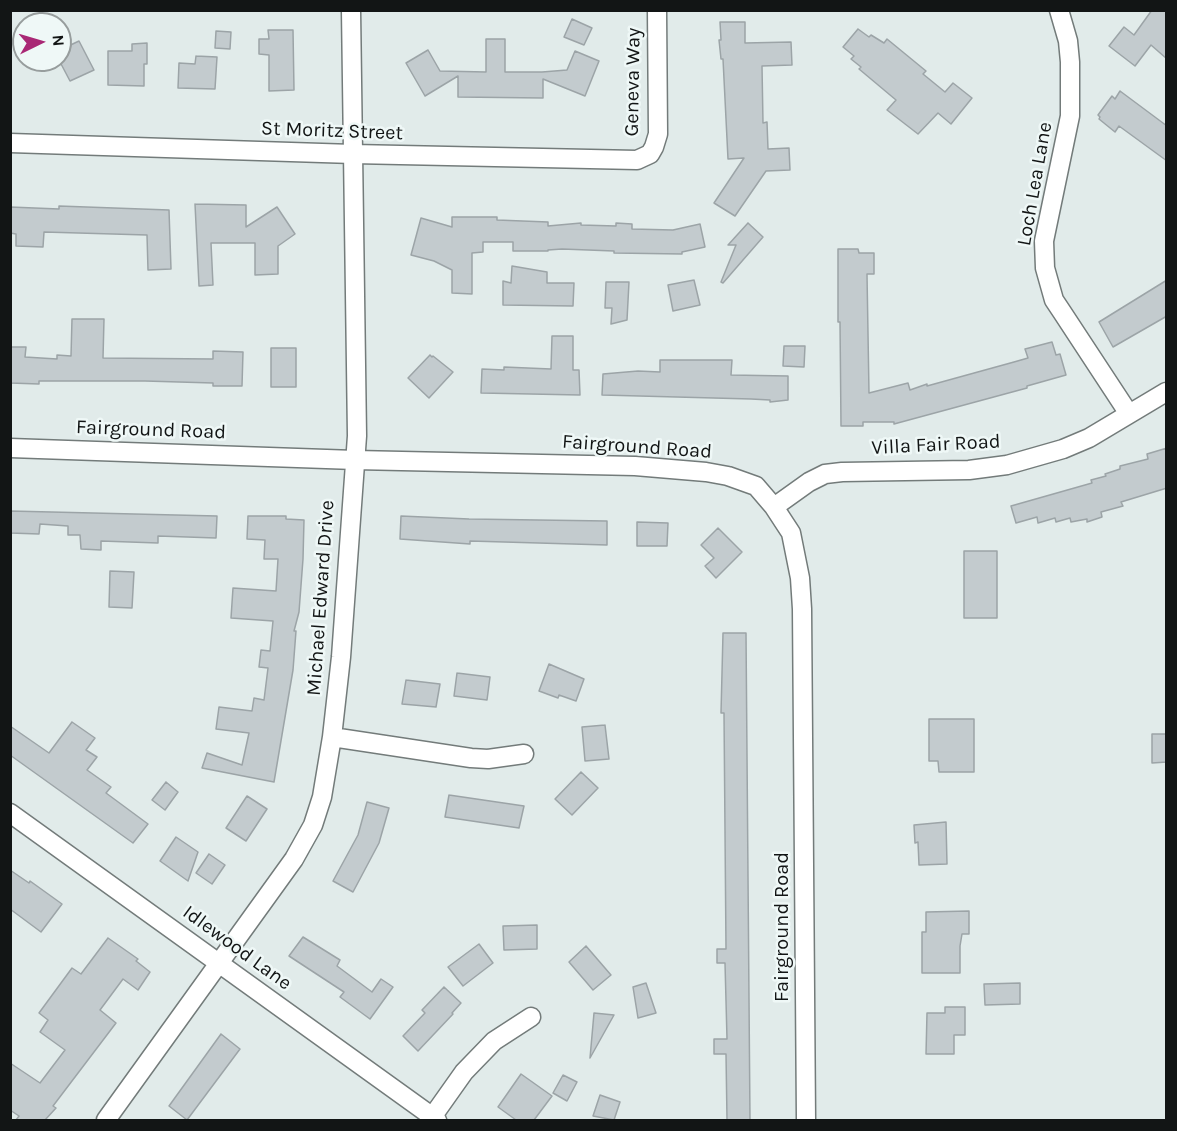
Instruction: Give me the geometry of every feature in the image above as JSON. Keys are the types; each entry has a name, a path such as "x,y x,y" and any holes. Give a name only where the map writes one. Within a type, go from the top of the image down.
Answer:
{"street":[{"name":"Michael Edward Drive","path":"106,1120 294,859 313,825 322,797 332,736 346,600 357,436 351,10"},
{"name":"Geneva Way","path":"650,154 658,134 657,10"},
{"name":"Loch Lea Lane","path":"1059,10 1068,40 1070,116 1044,241 1045,268 1054,300 1129,414"},
{"name":"St Moritz Street","path":"10,143 637,160 650,154"},
{"name":"Villa Fair Road","path":"774,507 809,482 825,474 969,470 1007,465 1063,449 1089,438 1167,392"},
{"name":"Fairground Road","path":"10,448 355,460 635,466 706,472 728,476 756,486 788,526 796,551 802,609 806,1120"},
{"path":"332,736 471,758 488,759 524,754"},
{"name":"Idlewood Lane","path":"10,813 433,1119"},
{"path":"433,1119 464,1072 494,1041 531,1017"}],"building":[{"path":"1152,10 1167,10 1167,59 1151,45 1135,66 1109,46 1124,27 1134,35"},
{"path":"572,19 592,28 584,45 564,37"},
{"path":"720,22 745,22 745,43 791,42 792,65 762,66 763,123 767,122 768,149 789,148 790,170 766,171 735,216 714,203 744,158 728,159 723,59 721,59 719,40 721,40"},
{"path":"858,29 869,37 871,35 884,43 887,39 926,71 923,74 945,92 953,83 972,98 951,124 938,113 918,134 887,110 896,100 859,69 861,67 851,59 854,56 843,47"},
{"path":"268,30 293,30 294,90 269,91 269,55 259,54 259,39 269,39"},
{"path":"216,31 231,32 230,49 215,48"},
{"path":"486,39 505,39 505,72 567,70 575,51 599,61 585,96 543,79 543,98 458,97 458,76 425,96 406,63 428,50 440,71 486,72"},
{"path":"79,41 94,70 70,81 65,72 72,72 72,44"},
{"path":"147,43 144,86 108,85 108,51 132,51 132,44"},
{"path":"196,56 217,57 215,89 178,88 179,63 195,64"},
{"path":"1120,91 1167,126 1167,161 1119,126 1115,132 1099,119 1098,115 1112,96 1115,99"},
{"path":"195,204 246,205 246,227 277,207 295,234 278,246 278,274 255,275 255,243 211,243 213,285 199,286"},
{"path":"59,206 169,210 171,269 148,270 147,235 44,232 43,247 16,246 16,234 10,233 10,207 59,209"},
{"path":"452,217 497,217 497,220 548,222 548,226 581,223 581,225 616,226 616,223 632,224 632,229 673,230 700,224 705,247 682,252 682,254 614,253 614,251 562,249 513,251 513,242 483,242 483,252 472,253 472,294 452,293 452,270 434,261 411,255 421,218 452,227"},
{"path":"748,223 763,237 723,283 721,282 736,245 728,245"},
{"path":"838,249 858,249 859,253 874,253 874,274 867,274 869,393 908,383 910,390 1014,362 1028,358 1025,349 1052,342 1056,355 1060,354 1066,375 1027,386 1027,388 894,424 894,422 863,422 863,426 841,426"},
{"path":"512,266 547,272 547,283 574,283 573,306 503,305 503,281 511,283"},
{"path":"694,280 700,305 673,311 668,285"},
{"path":"1167,280 1167,316 1113,347 1099,322"},
{"path":"606,282 629,282 627,320 611,324 612,308 605,308"},
{"path":"72,319 104,319 103,358 213,359 213,351 243,352 242,386 145,381 10,383 10,347 26,347 25,357 57,359 57,355 71,356"},
{"path":"552,336 573,336 573,370 579,370 580,395 481,393 482,369 504,370 504,367 551,369"},
{"path":"784,346 805,346 804,367 783,366"},
{"path":"271,348 296,348 296,387 271,387"},
{"path":"430,355 453,372 429,398 408,378"},
{"path":"660,360 732,360 731,375 788,376 788,400 770,402 770,400 751,399 602,395 603,374 660,372"},
{"path":"1167,448 1167,488 1121,502 1123,506 1101,512 1102,517 1087,522 1087,519 1071,522 1070,518 1056,522 1055,518 1038,523 1037,517 1016,523 1011,506 1092,483 1091,480 1106,476 1105,474 1120,469 1120,466 1148,459 1147,454"},
{"path":"10,511 217,516 216,538 158,536 158,543 101,541 101,550 81,549 80,535 68,535 68,526 40,524 39,534 10,533"},
{"path":"248,516 286,516 286,519 304,520 299,612 294,631 296,631 293,670 274,782 202,768 207,753 242,765 249,733 216,729 219,707 252,711 254,698 264,700 268,668 259,667 261,650 270,651 273,621 231,618 233,588 276,591 278,559 264,559 265,540 247,539"},
{"path":"401,516 607,521 607,545 470,541 470,544 400,539"},
{"path":"637,522 668,523 667,546 637,546"},
{"path":"718,528 742,552 716,578 705,566 714,558 701,545"},
{"path":"964,551 997,551 997,618 964,618"},
{"path":"110,571 134,572 132,608 109,607"},
{"path":"723,633 746,633 750,1120 727,1120 726,1054 714,1054 714,1039 727,1039 725,963 717,963 717,949 726,949 724,713 721,713"},
{"path":"549,664 584,679 576,701 559,695 558,698 539,691"},
{"path":"457,673 490,677 487,700 454,696"},
{"path":"406,680 440,684 436,707 402,704"},
{"path":"929,719 974,719 974,772 939,772 938,761 929,761"},
{"path":"72,722 95,738 86,750 97,757 87,770 111,787 106,793 148,824 133,843 10,755 10,726 49,753"},
{"path":"605,725 609,759 585,761 582,727"},
{"path":"1152,734 1167,734 1167,762 1152,763"},
{"path":"581,772 598,788 572,815 555,799"},
{"path":"166,782 178,792 165,810 152,800"},
{"path":"449,795 524,806 519,828 445,817"},
{"path":"247,796 267,809 246,841 226,828"},
{"path":"367,802 389,808 379,843 353,892 333,881 358,835"},
{"path":"946,822 947,864 919,865 918,842 915,843 914,825"},
{"path":"176,837 198,852 188,881 160,861"},
{"path":"209,854 225,865 212,884 196,873"},
{"path":"10,870 62,904 41,932 10,909"},
{"path":"969,911 969,934 962,934 960,946 960,973 922,973 922,932 926,932 926,912"},
{"path":"537,925 537,949 504,950 503,926"},
{"path":"303,937 340,960 337,966 372,992 381,979 393,987 370,1019 340,997 344,992 289,956"},
{"path":"108,938 138,959 136,961 150,972 138,990 123,979 100,1010 116,1023 53,1106 56,1108 45,1120 16,1120 19,1116 10,1110 10,1063 40,1083 65,1050 40,1032 48,1020 39,1013 72,968 81,974"},
{"path":"479,944 493,963 463,986 448,967"},
{"path":"586,946 611,975 593,990 569,962"},
{"path":"646,983 656,1013 638,1018 633,987"},
{"path":"1020,983 1020,1004 985,1005 984,984"},
{"path":"444,987 461,1003 418,1051 403,1036 425,1013 422,1010"},
{"path":"945,1007 965,1007 965,1035 954,1035 954,1054 926,1054 927,1013 945,1013"},
{"path":"594,1013 614,1015 590,1058"},
{"path":"221,1034 240,1049 187,1120 169,1106"},
{"path":"521,1074 552,1096 534,1120 516,1120 498,1107"},
{"path":"563,1075 577,1082 567,1101 553,1093"},
{"path":"600,1095 620,1102 614,1120 593,1116"}]}
